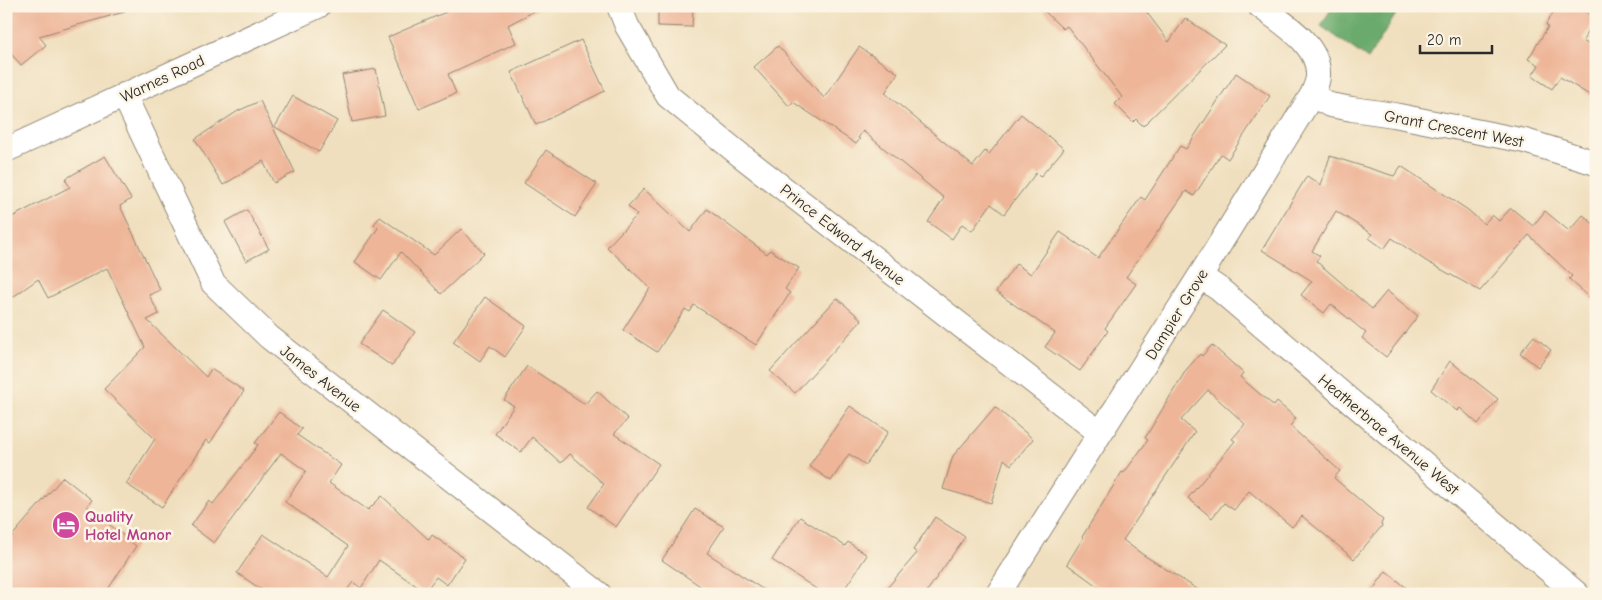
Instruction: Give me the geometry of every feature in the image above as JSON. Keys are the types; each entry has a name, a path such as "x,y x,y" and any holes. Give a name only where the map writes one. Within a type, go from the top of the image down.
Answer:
{"street":[{"name":"Warnes Road","path":"6,150 318,6"},
{"name":"Prince Edward Avenue","path":"619,6 627,26 668,96 754,166 1100,433"},
{"name":"Dampier Grove","path":"1006,591 1100,433 1312,95 1318,77 1315,59 1306,45 1260,6"},
{"name":"James Avenue","path":"124,94 213,283 269,337 598,594"},
{"name":"Grant Crescent West","path":"1312,95 1330,105 1352,110 1394,115 1525,141 1596,163"},
{"name":"Heatherbrae Avenue West","path":"1200,276 1219,289 1577,594"}],"green space":[{"path":"1333,6 1401,6 1368,59 1321,26"}],"building":[{"path":"6,6 123,6 124,12 39,36 46,45 21,65 6,48"},
{"path":"444,6 544,6 508,25 516,43 448,74 456,93 419,109 388,37 446,12"},
{"path":"658,6 693,6 692,27 658,26"},
{"path":"1039,6 1142,6 1169,42 1185,18 1225,45 1143,126 1136,119 1133,122 1115,104 1122,97 1067,26 1063,29"},
{"path":"1557,6 1577,6 1595,18 1583,41 1596,49 1596,99 1560,77 1552,89 1532,76 1539,65 1528,59 1548,27 1546,24"},
{"path":"581,40 605,91 536,125 511,72"},
{"path":"778,46 824,98 859,47 898,73 885,93 973,166 985,151 989,154 1021,114 1064,149 1040,177 1036,173 1004,214 991,204 972,231 962,224 952,239 928,222 944,198 863,131 856,144 793,102 789,106 754,67"},
{"path":"376,69 385,116 352,122 342,75"},
{"path":"1236,73 1270,96 1228,159 1221,154 1194,196 1186,191 1126,277 1136,284 1105,328 1108,331 1080,371 1045,347 1055,333 996,292 1016,264 1031,274 1060,232 1098,258 1141,197 1145,200 1180,146 1186,149"},
{"path":"293,96 337,121 319,152 275,127"},
{"path":"260,101 295,172 274,183 263,161 223,185 195,139 238,111"},
{"path":"546,150 597,184 575,217 524,183"},
{"path":"105,156 131,199 120,206 160,290 149,295 159,314 147,320 206,377 211,369 244,391 210,443 206,440 162,507 126,484 155,439 104,389 145,347 107,268 48,298 38,279 6,302 6,220 70,187 65,179"},
{"path":"1330,156 1394,176 1401,166 1468,210 1484,224 1492,215 1499,221 1511,208 1533,226 1545,211 1569,231 1583,215 1596,226 1596,303 1569,279 1572,276 1529,235 1480,291 1426,261 1392,238 1384,249 1369,238 1372,234 1336,211 1312,251 1320,256 1316,261 1372,309 1387,291 1418,316 1386,357 1362,338 1366,333 1331,304 1324,313 1301,295 1312,281 1262,250 1307,176 1321,185"},
{"path":"644,189 690,232 707,209 767,254 770,250 799,268 785,289 790,293 756,345 694,305 690,312 685,309 657,352 623,330 650,288 607,247 637,215 628,206"},
{"path":"247,210 269,249 246,261 225,222"},
{"path":"380,217 434,255 461,229 484,253 441,294 401,252 381,280 355,262 378,228 374,224"},
{"path":"485,297 526,326 505,357 490,346 480,361 453,342"},
{"path":"837,298 862,320 795,393 770,371"},
{"path":"383,310 415,332 392,366 359,344"},
{"path":"1534,336 1551,350 1538,367 1520,353"},
{"path":"1212,345 1243,373 1240,377 1274,406 1277,402 1296,418 1290,426 1340,471 1334,478 1383,520 1382,526 1354,559 1302,516 1292,527 1249,491 1234,510 1224,503 1212,518 1188,498 1235,441 1232,439 1245,424 1208,390 1181,420 1195,432 1123,540 1205,594 1108,594 1067,564 1122,472 1124,473 1148,440 1145,438 1186,370 1200,354 1202,356"},
{"path":"1450,361 1498,399 1478,424 1460,408 1457,411 1431,390"},
{"path":"527,366 585,404 597,391 628,419 614,434 659,464 616,527 588,507 604,484 570,454 561,463 532,437 521,452 495,434 514,406 504,400"},
{"path":"850,406 888,432 866,465 849,454 831,481 809,466"},
{"path":"995,407 1033,439 1011,465 1004,459 991,503 943,489 953,456"},
{"path":"279,412 302,429 297,435 341,465 329,483 368,510 382,496 429,540 432,535 465,558 447,585 436,577 425,592 379,560 361,588 353,582 347,590 353,594 268,594 237,573 263,534 328,577 348,546 285,502 306,471 281,453 214,543 191,526 209,501 213,504 258,445 255,443"},
{"name":"Quality Hotel Manor","path":"63,477 92,500 87,506 136,546 105,594 6,594 6,543"},
{"path":"695,509 724,527 707,553 770,594 712,594 662,560"},
{"path":"800,517 845,546 848,542 867,555 841,594 824,594 772,560"},
{"path":"935,517 965,537 925,594 882,594 917,553 913,550"},
{"path":"1386,571 1414,594 1370,594"}],"place":[{"name":"Quality Hotel Manor","path":"66,525"}]}
